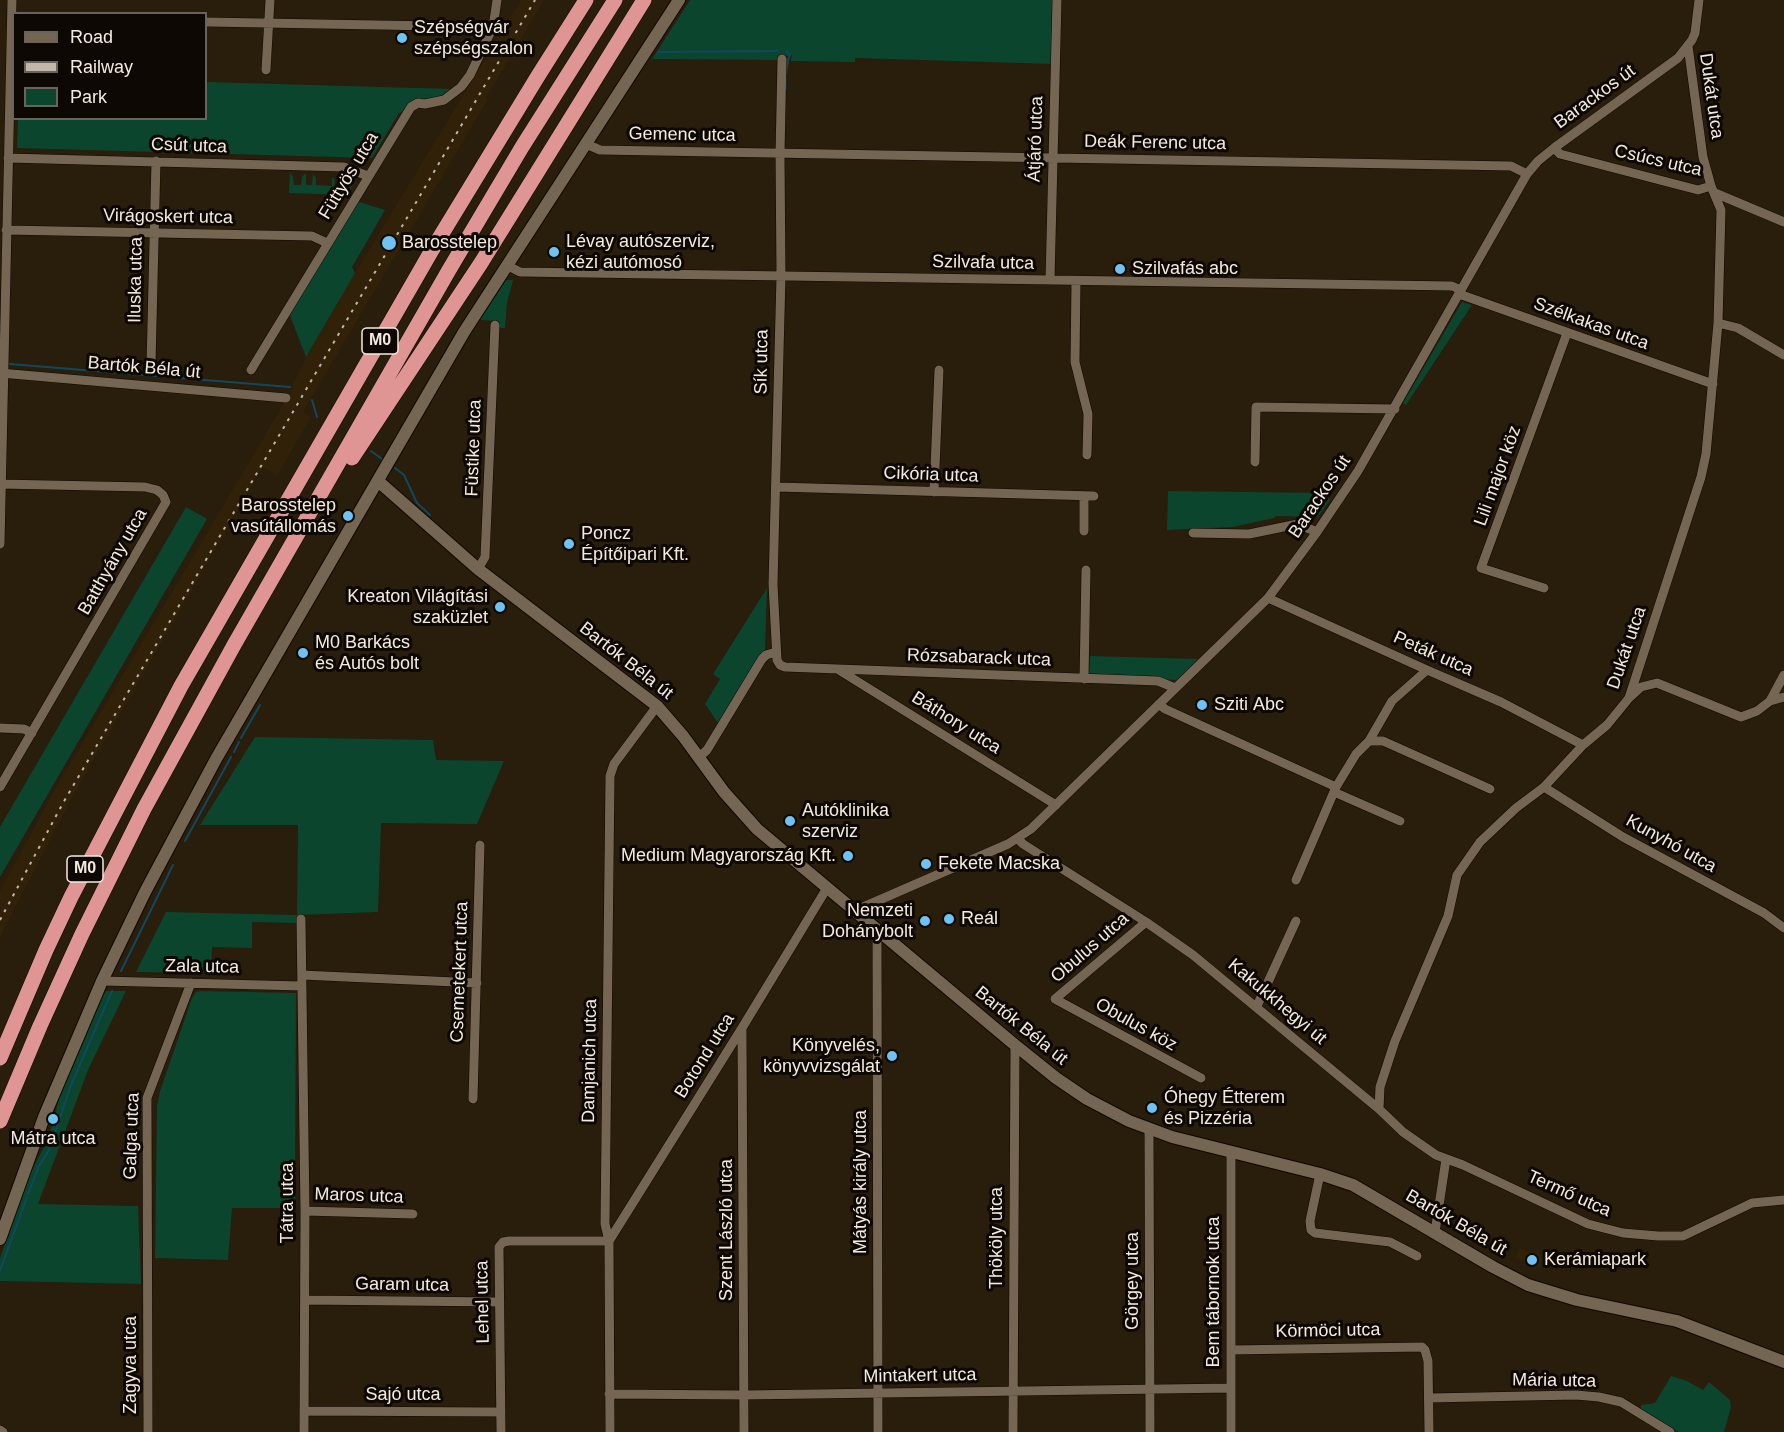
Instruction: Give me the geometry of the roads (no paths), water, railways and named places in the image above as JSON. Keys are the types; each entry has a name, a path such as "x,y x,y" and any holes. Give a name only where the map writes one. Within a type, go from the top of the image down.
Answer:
{"highway":[{"name":"M0","path":"0,1058 46,950 181,686 432,250 586,0"},
{"name":"M0","path":"0,1121 73,954 144,808 306,520 498,188 615,0"},
{"path":"306,520 340,476 441,326 644,0"}],"street":[{"path":"266,70 270,0"},
{"path":"207,22 494,27 496,0"},
{"path":"0,1239 44,1118 102,981 145,892 216,759 440,371 506,265 680,0"},
{"name":"Átjáró utca","path":"1050,280 1057,0"},
{"name":"Barackos út","path":"854,911 1018,838 1056,805 1268,598 1317,532 1358,471 1527,174 1538,160 1678,58 1695,33 1699,0"},
{"name":"Füttyös utca","path":"251,370 411,107 418,103 425,105 444,100 461,87 494,27"},
{"path":"0,544 1,373 6,230 3,213 8,158 12,45"},
{"name":"Dukát utca","path":"1379,1109 1380,1087 1395,1041 1448,916 1457,875 1480,842 1516,808 1544,787 1583,746 1607,725 1629,698 1701,477 1706,454 1718,323 1721,210 1713,190 1695,108 1688,46"},
{"name":"Sík utca","path":"780,665 776,652 773,584 781,276 782,59"},
{"name":"Gemenc utca","path":"585,144 600,150 780,154"},
{"name":"Csúcs utca","path":"1554,148 1560,154 1698,190 1713,190 1784,222"},
{"name":"Deák Ferenc utca","path":"780,154 1511,166 1527,174"},
{"name":"Csút utca","path":"8,158 344,167 368,176"},
{"name":"Iluska utca","path":"151,364 156,161"},
{"name":"Virágoskert utca","path":"6,230 312,236 327,243"},
{"name":"Szilvafa utca","path":"506,265 520,272 1452,286 1460,292"},
{"path":"1076,280 1075,362 1088,414 1087,455"},
{"name":"Szélkakas utca","path":"1460,292 1567,333 1713,384"},
{"path":"1718,323 1738,328 1784,355"},
{"name":"Füstike utca","path":"477,569 486,557 495,325"},
{"name":"Lili major köz","path":"1544,588 1481,567 1567,333"},
{"path":"934,492 939,370"},
{"name":"Bartók Béla út","path":"1,373 286,398"},
{"path":"1255,462 1256,407 1395,409"},
{"name":"Bartók Béla út","path":"378,481 477,569 657,706 672,722 724,792 757,829 1015,1045 1056,1078 1087,1099 1104,1109 1172,1137 1320,1174 1353,1185 1492,1267 1528,1285 1577,1300 1677,1321 1784,1362"},
{"name":"Batthyány utca","path":"0,484 145,487 157,490 164,495 166,502 0,787"},
{"name":"Cikória utca","path":"777,488 1089,496 1084,531"},
{"path":"1193,533 1249,534 1298,524 1317,532"},
{"path":"1084,678 1086,570"},
{"name":"Peták utca","path":"1268,598 1501,702 1583,746"},
{"path":"699,758 707,750 762,659 776,652"},
{"name":"Rózsabarack utca","path":"780,665 1158,681 1175,688"},
{"name":"Báthory utca","path":"837,669 1056,805"},
{"path":"1296,880 1335,789 1356,753 1369,741 1392,701 1427,670"},
{"path":"1770,701 1784,675"},
{"path":"1629,698 1641,687 1657,683 1741,717 1757,711 1770,701 1784,697"},
{"path":"1159,704 1165,709 1400,821"},
{"name":"Damjanich utca","path":"610,1432 609,1241 605,1224 610,776 614,764 657,706"},
{"path":"0,728 24,729 32,733"},
{"path":"1369,741 1383,741 1490,789"},
{"name":"Kunyhó utca","path":"1544,787 1623,837 1764,914 1784,928"},
{"name":"Kakukkhegyi út","path":"1018,838 1023,844 1194,955 1417,1143 1446,1160"},
{"name":"Csemetekert utca","path":"473,1099 480,845"},
{"name":"Botond utca","path":"609,1241 827,888"},
{"path":"301,919 302,975 477,983"},
{"path":"1257,1006 1296,921"},
{"name":"Obulus utca","path":"1055,999 1146,922"},
{"name":"Mátyás király utca","path":"877,931 878,1432"},
{"name":"Tátra utca","path":"302,975 305,1211 304,1432"},
{"name":"Zala utca","path":"102,981 302,986"},
{"name":"Galga utca","path":"147,1298 147,1098 190,984"},
{"name":"Obulus köz","path":"1055,999 1202,1078"},
{"name":"Szent László utca","path":"742,1028 744,1432"},
{"name":"Thököly utca","path":"1013,1432 1015,1045"},
{"name":"Görgey utca","path":"1149,1129 1150,1432"},
{"name":"Bem tábornok utca","path":"1231,1152 1231,1432"},
{"path":"1436,1232 1446,1160"},
{"name":"Termő utca","path":"1446,1160 1463,1165 1588,1224 1623,1233 1683,1236 1752,1203 1784,1200"},
{"path":"1320,1174 1310,1221 1311,1230 1316,1233 1390,1242 1417,1256"},
{"name":"Maros utca","path":"305,1211 413,1214"},
{"name":"Lehel utca","path":"501,1432 499,1247 503,1242 609,1241"},
{"name":"Zagyva utca","path":"147,1298 148,1432"},
{"name":"Garam utca","path":"305,1300 499,1302"},
{"name":"Körmöci utca","path":"1231,1350 1417,1346 1425,1350 1428,1361 1429,1398"},
{"name":"Mintakert utca","path":"609,1394 744,1395 1231,1388"},
{"name":"Mária utca","path":"1429,1398 1587,1395 1620,1402 1670,1432"},
{"path":"1428,1432 1429,1398"},
{"name":"Sajó utca","path":"304,1411 501,1412"}],"waterway":[{"path":"658,52 778,51"},
{"path":"786,74 790,55 787,51"},
{"path":"786,78 786,89"},
{"path":"10,364 290,387"},
{"path":"312,400 317,417"},
{"path":"371,451 382,459"},
{"path":"395,468 404,475 417,503 430,515"},
{"path":"241,738 260,705"},
{"path":"234,752 239,742"},
{"path":"185,841 231,757"},
{"path":"121,971 173,865"},
{"path":"28,1194 39,1166 49,1150 71,1085 112,991"},
{"path":"0,1271 27,1197"}],"railway":[{"path":"0,920 63,803 535,0"}],"place":[{"name":"Szépségvár szépségszalon","path":"402,38"},
{"name":"Barosstelep","path":"389,243"},
{"name":"Lévay autószerviz, kézi autómosó","path":"554,252"},
{"name":"Szilvafás abc","path":"1120,269"},
{"name":"Barosstelep vasútállomás","path":"348,516"},
{"name":"Poncz Építőipari Kft.","path":"569,544"},
{"name":"Kreaton Világítási szaküzlet","path":"500,607"},
{"name":"M0 Barkács és Autós bolt","path":"303,653"},
{"name":"Sziti Abc","path":"1202,705"},
{"name":"Autóklinika szerviz","path":"790,821"},
{"name":"Medium Magyarország Kft.","path":"848,856"},
{"name":"Fekete Macska","path":"926,864"},
{"name":"Reál","path":"949,919"},
{"name":"Nemzeti Dohánybolt","path":"925,921"},
{"name":"Könyvelés, könyvvizsgálat","path":"892,1056"},
{"name":"Óhegy Étterem és Pizzéria","path":"1152,1108"},
{"name":"Mátra utca","path":"53,1119"},
{"name":"Kerámiapark","path":"1532,1260"}]}
